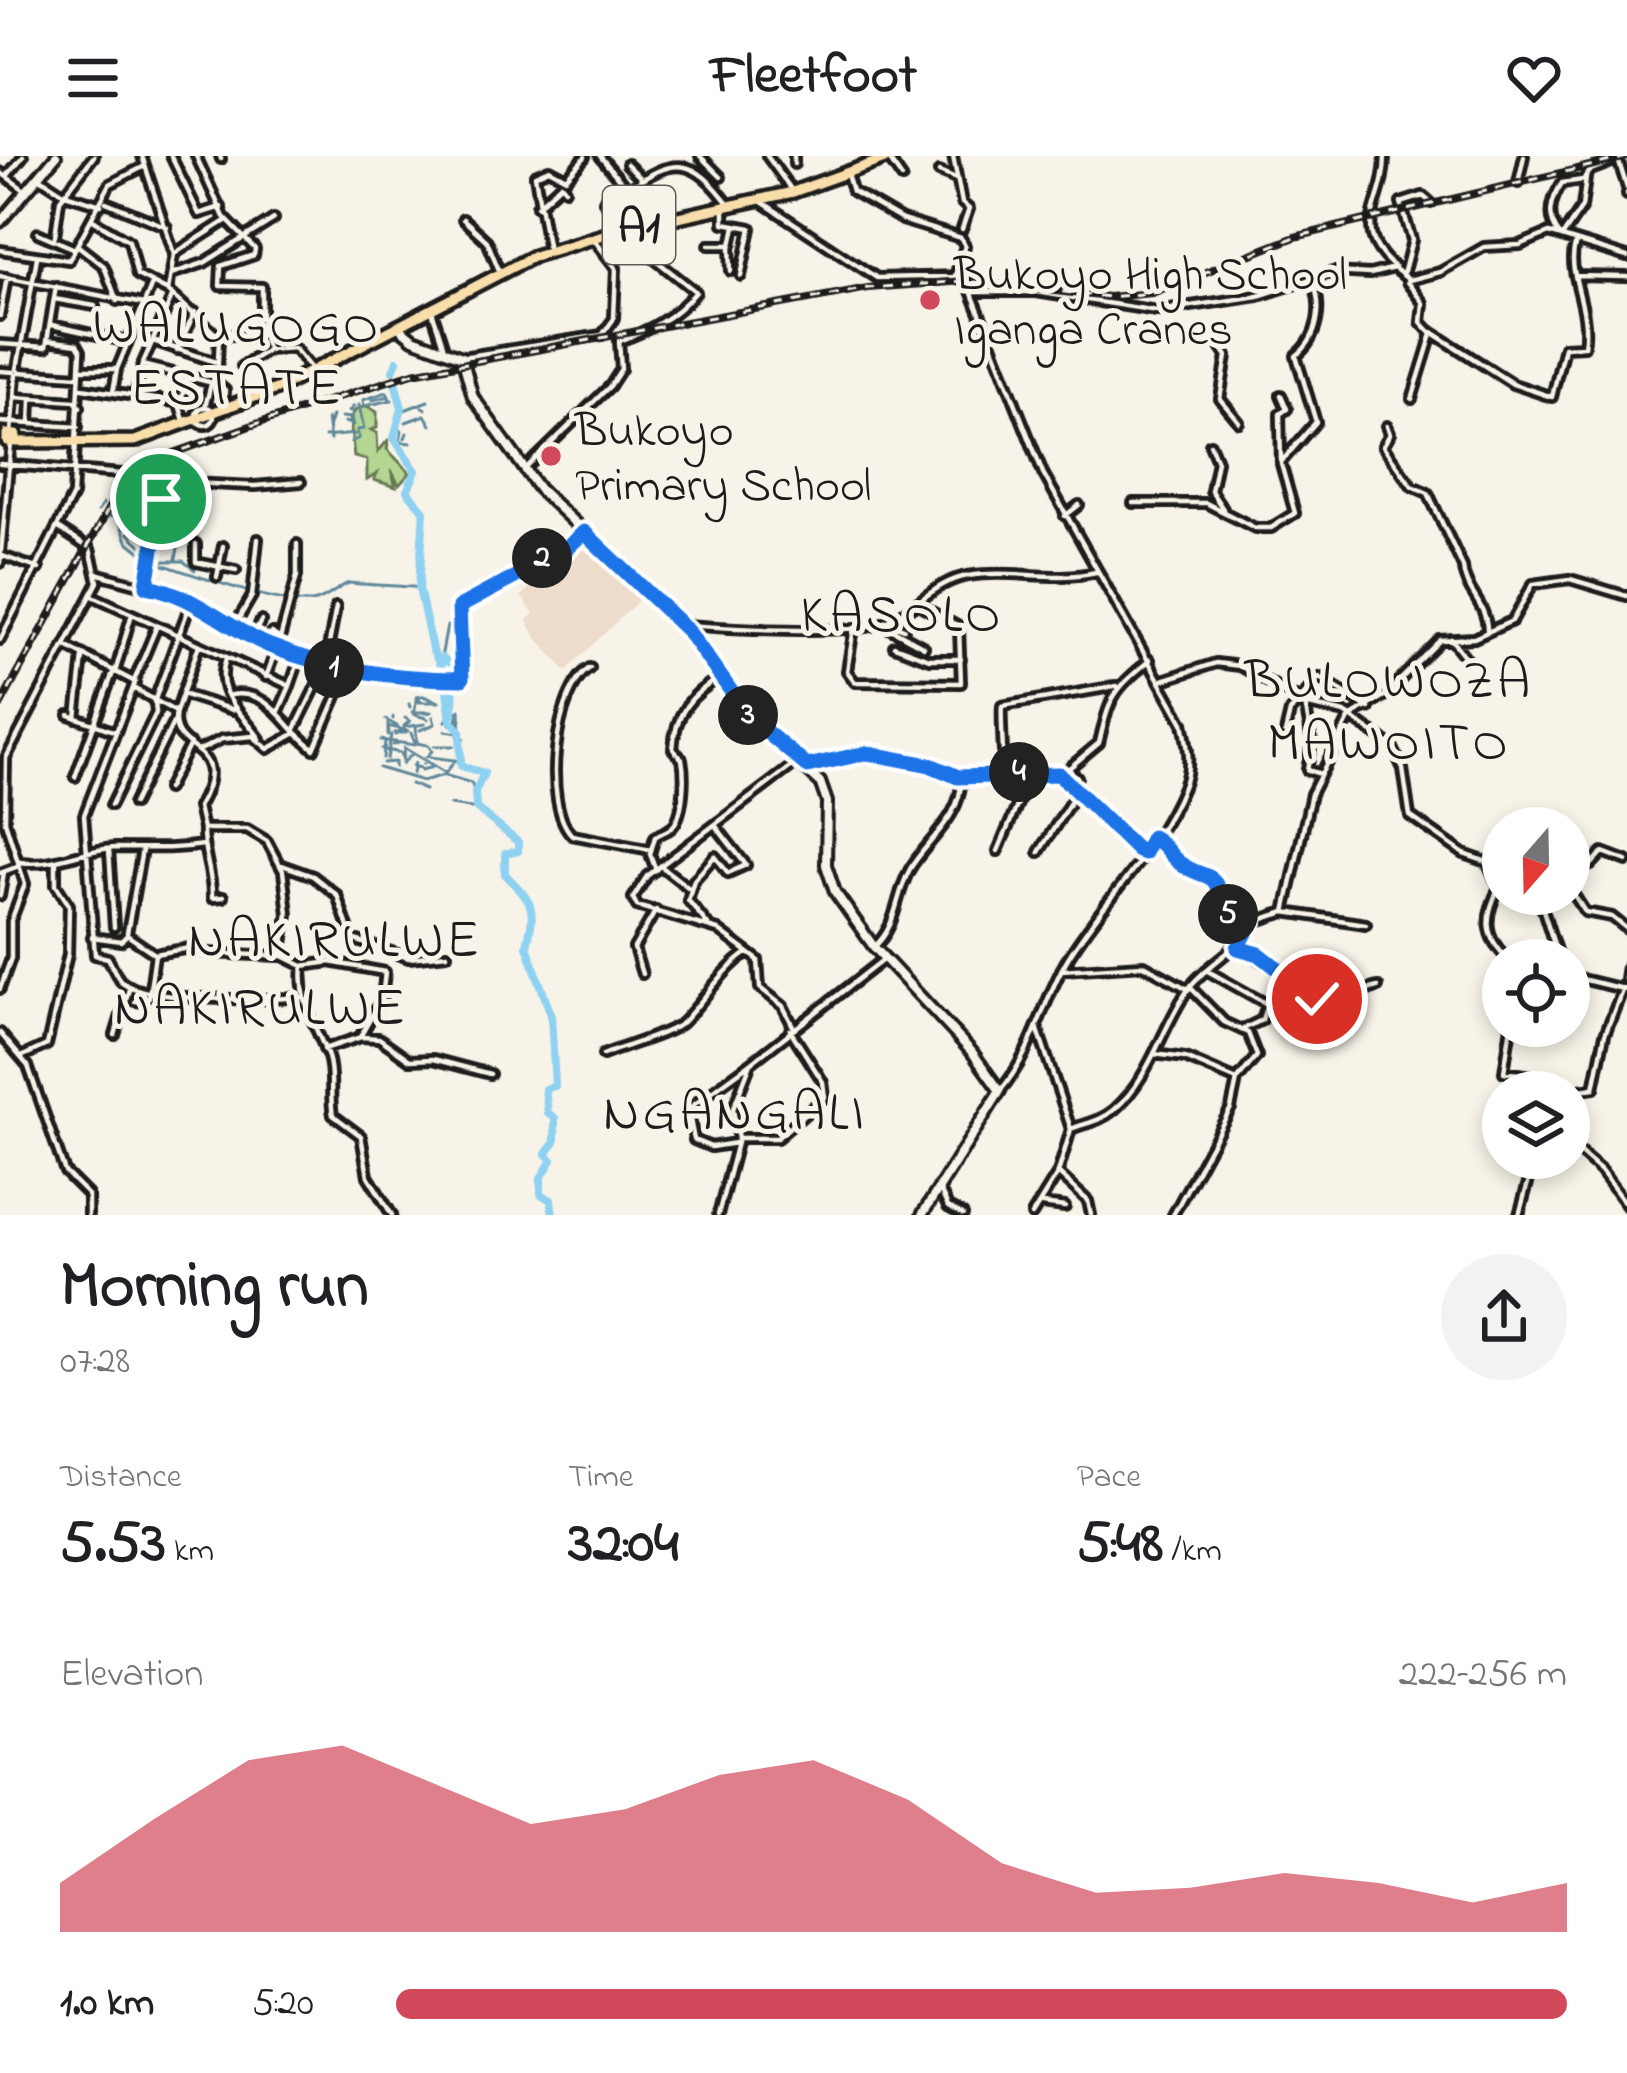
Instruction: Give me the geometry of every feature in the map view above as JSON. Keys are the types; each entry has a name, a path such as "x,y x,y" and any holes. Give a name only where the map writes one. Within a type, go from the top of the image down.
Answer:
{"main road":[{"path":"0,222 56,156"},
{"name":"A1","path":"9,437 124,444 312,370 499,270 548,251 793,192 884,161"},
{"path":"397,326 413,339 462,356 473,397 524,470 681,625 751,719 803,764 826,795 829,875 874,947 972,1052 1000,1091 922,1215"}],"street":[{"path":"55,236 65,194 94,156"},
{"path":"135,396 170,294 174,254 142,156"},
{"path":"171,156 199,214 221,207"},
{"path":"196,156 227,220 256,252 220,266 220,286 262,287 262,334 268,350"},
{"path":"524,470 617,377 618,342 676,315 696,292 685,278 652,257 650,223 601,156"},
{"path":"700,156 721,177"},
{"path":"767,156 793,192"},
{"path":"953,156 962,203 969,208 962,229"},
{"path":"1384,156 1384,183 1369,216 1370,238 1395,268"},
{"path":"1518,184 1524,156"},
{"path":"19,157 3,174 26,191"},
{"path":"548,251 537,206 538,172 548,170 566,178 585,157"},
{"path":"604,201 617,206 658,160 679,158 712,182 727,206 722,221 751,228 741,276"},
{"path":"1626,256 1576,243 1551,224 1553,199 1564,182 1586,178 1617,158 1627,192"},
{"path":"884,161 902,178"},
{"path":"627,164 640,177"},
{"path":"0,250 67,260 114,181 146,166"},
{"path":"939,172 956,179"},
{"path":"848,174 852,191 902,220 961,238 964,246 955,276"},
{"path":"39,177 65,194 167,227"},
{"path":"972,292 1036,292 1157,310 1258,296 1311,279 1395,268 1409,280 1425,272 1440,272 1484,247 1561,234 1582,207 1586,178"},
{"path":"537,206 561,184 565,189"},
{"path":"1404,271 1412,240 1401,203 1423,196 1431,203"},
{"path":"758,200 878,278 965,276 1021,423 1065,516 1163,680 1183,723 1189,763 1177,800 1061,970 1037,1027 1000,1091"},
{"path":"171,274 204,263 274,219"},
{"path":"464,219 487,241 499,270"},
{"path":"93,220 129,241 135,273 195,312 219,337 214,409"},
{"path":"174,254 227,220"},
{"path":"731,271 735,226"},
{"path":"38,233 55,236 104,266 118,301"},
{"path":"462,356 602,335 614,324 616,268 592,237"},
{"path":"1407,282 1423,303 1421,322 1432,332 1509,382 1550,398 1557,389 1559,354 1566,346 1584,346 1587,331 1582,287 1575,276 1576,243"},
{"path":"710,245 730,245"},
{"path":"37,255 16,372 1,558 39,569"},
{"path":"0,316 3,276 144,304"},
{"path":"1575,276 1627,277"},
{"path":"1281,461 1316,422 1296,356 1315,337 1318,294 1311,279"},
{"path":"113,392 117,369 152,284"},
{"path":"0,344 45,348 56,286"},
{"path":"54,299 95,306"},
{"path":"431,308 444,349"},
{"path":"177,350 195,312"},
{"path":"50,325 128,342"},
{"path":"219,337 226,332 262,334"},
{"path":"1412,399 1432,332"},
{"path":"1215,339 1227,356 1220,399 1239,422"},
{"path":"0,640 74,495 82,369 79,345 47,340"},
{"path":"153,340 218,363"},
{"path":"242,366 268,350 294,348 312,370"},
{"path":"142,365 225,390 214,409"},
{"path":"82,369 117,369"},
{"path":"0,371 78,376"},
{"path":"186,377 181,403 190,421"},
{"path":"14,397 80,398 113,392 181,403"},
{"path":"1133,503 1202,502 1267,528 1295,512 1281,461 1280,414 1287,409 1281,395"},
{"path":"30,424 32,398"},
{"path":"0,408 13,409"},
{"path":"0,422 9,437"},
{"path":"9,437 30,424 78,427"},
{"path":"1388,426 1390,434 1383,446 1412,486 1428,494 1463,567 1463,580 1487,612 1487,630"},
{"path":"1210,444 1217,461 1211,494 1225,512"},
{"path":"0,464 122,474"},
{"path":"147,586 167,482 255,486 301,482"},
{"path":"1065,516 1079,505"},
{"path":"0,989 11,920 25,884 5,821 6,758 93,596 99,574 90,549 60,529"},
{"path":"1065,535 1073,531"},
{"path":"99,574 182,594 253,636 325,667 462,679 458,609 535,561 565,550 584,532"},
{"path":"236,626 253,591 258,538"},
{"path":"196,544 196,562 236,570"},
{"path":"266,677 292,598 296,544"},
{"path":"217,578 223,546"},
{"path":"681,625 854,628 884,623 952,579 1015,572 1070,580 1096,572"},
{"path":"1285,911 1303,816 1350,717 1369,708 1446,637 1474,638 1517,618 1538,582 1570,580 1627,596"},
{"path":"93,596 290,686"},
{"path":"854,628 848,671 858,683 961,682 958,626 917,604"},
{"path":"111,805 156,713 155,702 194,605"},
{"path":"226,658 221,677 233,710 268,749 295,732 325,667 336,607"},
{"path":"74,777 131,617"},
{"path":"253,636 261,621"},
{"path":"884,623 904,629"},
{"path":"884,623 924,647"},
{"path":"156,628 84,815 95,955 108,958 120,981 130,986 233,1002 302,997"},
{"path":"272,634 280,639"},
{"path":"1446,637 1466,658"},
{"path":"66,646 124,674 155,702 176,712"},
{"path":"894,646 929,659 961,659"},
{"path":"133,804 173,723 201,648"},
{"path":"279,712 301,655"},
{"path":"83,657 73,717 116,732"},
{"path":"120,658 124,674"},
{"path":"1071,782 1077,777 1068,769 1070,763 1099,743 1104,709 1117,686 1150,660"},
{"path":"1163,680 1227,664 1249,669 1303,702 1350,717 1392,746 1403,769 1409,815 1464,854 1482,861"},
{"path":"590,668 573,682 561,717 555,761 564,826 572,835 650,850"},
{"path":"228,696 245,693 279,712 314,749 348,670"},
{"path":"689,888 658,868 650,850 655,836 670,830 683,786 682,759 673,749 674,727 687,700 722,677"},
{"path":"1285,733 1290,712 1303,702 1319,677 1369,708"},
{"path":"1005,773 1009,748 999,717 1002,706 1031,697 1117,686"},
{"path":"182,694 233,710"},
{"path":"1303,702 1312,742 1307,770 1322,775"},
{"path":"173,723 208,761 213,783 198,807 203,845 213,867 212,898 223,897"},
{"path":"198,751 222,739 260,740"},
{"path":"166,789 190,744"},
{"path":"884,959 792,1029 751,1063 688,1108 694,1140 711,1147 777,1138 825,1097 824,1082 792,1029 783,1006 760,988 760,963 708,927 637,906 634,898 658,868 803,764 867,753 908,760 961,778 1052,772 1071,782 1076,793 1141,854"},
{"path":"998,851 1031,773"},
{"path":"874,947 890,927 911,867 943,828 961,778"},
{"path":"1039,852 1076,793"},
{"path":"708,927 705,915 688,900 689,888 716,856 728,873 746,865 715,825"},
{"path":"203,829 258,832 283,871 288,914 281,956"},
{"path":"1152,837 1176,861 1214,879 1221,889 1221,909 1252,921 1285,911 1365,928"},
{"path":"0,846 11,843"},
{"path":"0,896 2,872 19,863 87,858 109,849 203,845"},
{"path":"109,849 114,926"},
{"path":"92,937 121,941 127,935 142,850"},
{"path":"1590,865 1603,852 1627,861"},
{"path":"23,1057 47,1045 63,987 69,905 56,885 56,862"},
{"path":"277,863 313,876 337,895 352,939 410,958 446,954"},
{"path":"642,974 634,948 656,910"},
{"path":"1590,913 1612,917 1627,929"},
{"path":"1071,1129 1114,1110 1154,1054 1189,988 1236,946 1252,921"},
{"path":"127,935 155,954 196,947 206,952 281,956 303,965 329,962 385,972 382,998 360,1037"},
{"path":"1236,946 1259,954 1320,1001 1342,1002 1378,987"},
{"path":"602,1055 680,1024 716,989 730,964 747,953"},
{"path":"135,1001 146,1002 155,954"},
{"path":"303,965 302,997 324,1049 333,1115 361,1136 368,1176 392,1215"},
{"path":"1061,970 1144,965 1189,988 1224,1022 1255,1043 1257,1056 1237,1081 1231,1108 1173,1215"},
{"path":"1625,979 1627,966"},
{"path":"1206,970 1267,1004 1262,1020 1241,1030"},
{"path":"1590,981 1625,989 1604,1034 1594,1088 1590,1089"},
{"path":"115,1035 130,986"},
{"path":"1032,1215 1058,1173 1071,1129 1037,1027"},
{"path":"0,1033 23,1057 65,1172 88,1195 88,1215"},
{"path":"324,1049 360,1037 379,1038 410,1060 443,1061 490,1074"},
{"path":"1154,1054 1185,1058 1237,1081"},
{"path":"718,1215 737,1141 733,1109 751,1063"},
{"path":"1590,1161 1627,1206"},
{"path":"1058,1173 1088,1202 1091,1215"},
{"path":"1519,1215 1529,1179"},
{"path":"937,1188 948,1207 963,1215"},
{"path":"1042,1204 1065,1207"}],"shaded area":[{"path":"585,534 645,594 566,671 536,637 527,620 534,614 521,596"}],"green space":[{"path":"367,406 377,412 377,428 371,430 377,433 378,452 389,439 387,449 410,473 399,485 391,470 396,487 374,480 377,474 367,480 367,460 354,457 350,419 356,409"}],"waterway":[{"path":"393,371 397,361"},
{"path":"395,382 402,408 394,438 416,471 407,491 424,511 419,588 432,649 445,675 451,721 460,730 461,766 484,773 475,792 476,808 518,842 518,851 505,854 505,874 531,907 527,946 551,1015 555,1086 545,1089 548,1113 555,1118 555,1142 546,1154 552,1160 541,1178 541,1194 551,1200 553,1215"},
{"path":"390,400 387,392 363,400 364,406 392,400"},
{"path":"373,400 389,396"},
{"path":"402,411 428,401"},
{"path":"351,442 359,438 357,430 364,429 359,405"},
{"path":"349,411 354,406"},
{"path":"422,407 426,409"},
{"path":"341,417 352,418 352,410"},
{"path":"406,422 425,415 431,425"},
{"path":"328,428 332,416"},
{"path":"345,422 353,425 351,418"},
{"path":"327,419 330,440"},
{"path":"399,429 400,423"},
{"path":"402,431 400,442 411,443"},
{"path":"405,438 407,433"},
{"path":"325,437 355,434"},
{"path":"98,511 103,504"},
{"path":"105,516 118,517 127,541 152,561"},
{"path":"176,559 182,526"},
{"path":"164,531 178,533"},
{"path":"128,533 150,554"},
{"path":"157,561 183,561 195,570"},
{"path":"155,562 261,595 303,602 320,600 349,583 419,588"},
{"path":"441,658 447,626 456,629"},
{"path":"442,658 454,666 453,715"},
{"path":"420,697 419,702 439,702 423,696 417,697 414,714 428,719"},
{"path":"452,718 460,710 461,736"},
{"path":"412,712 431,712 424,713"},
{"path":"446,721 451,715"},
{"path":"457,721 458,716"},
{"path":"420,730 435,724 433,717"},
{"path":"404,726 410,721 405,718"},
{"path":"386,720 397,726"},
{"path":"457,726 461,720"},
{"path":"388,721 388,735"},
{"path":"404,727 425,724"},
{"path":"389,732 388,726 408,731"},
{"path":"416,726 417,743 427,745"},
{"path":"395,735 401,731"},
{"path":"445,731 459,733"},
{"path":"394,733 406,733"},
{"path":"411,733 415,743"},
{"path":"387,759 391,735"},
{"path":"458,738 464,738"},
{"path":"381,740 415,745"},
{"path":"383,758 385,742"},
{"path":"393,745 397,744"},
{"path":"426,757 432,751 428,745"},
{"path":"434,746 454,746"},
{"path":"403,756 404,748 444,772"},
{"path":"382,749 400,753 403,760"},
{"path":"402,764 412,754"},
{"path":"430,757 462,761"},
{"path":"383,763 395,762 395,767"},
{"path":"413,774 415,762"},
{"path":"454,762 444,775 471,783 475,792"},
{"path":"413,766 420,768"},
{"path":"421,770 433,767"},
{"path":"379,768 423,781 444,775"},
{"path":"411,784 425,790"},
{"path":"474,809 478,801"},
{"path":"450,805 478,809"}],"railway":[{"path":"0,706 121,486 160,458 250,426 413,373 868,288 965,281 1109,297 1152,293 1295,237 1627,157"}],"place":[{"name":"Bukoyo High School Iganga Cranes","path":"930,300"},
{"name":"Bukoyo Primary School","path":"551,456"}],"district":[{"name":"WALUGOGO ESTATE","path":"237,354"},
{"name":"KASOLO","path":"902,612"},
{"name":"BULOWOZA MAWOITO","path":"1389,709"},
{"name":"NAKIRULWE","path":"335,937"},
{"name":"NAKIRULWE","path":"261,1005"},
{"name":"NGANGALI","path":"735,1110"}],"route":[{"path":"161,499 159,540 147,586 182,594 264,644 327,666 439,679 462,679 459,607 535,561 565,550 584,532 688,631 751,719 807,766 867,753 930,765 961,778 1019,772 1059,774 1069,779 1078,796 1112,831 1138,851 1144,853 1152,837 1176,861 1214,879 1221,889 1221,909 1239,920 1252,921 1236,946 1259,954 1317,999"}]}
